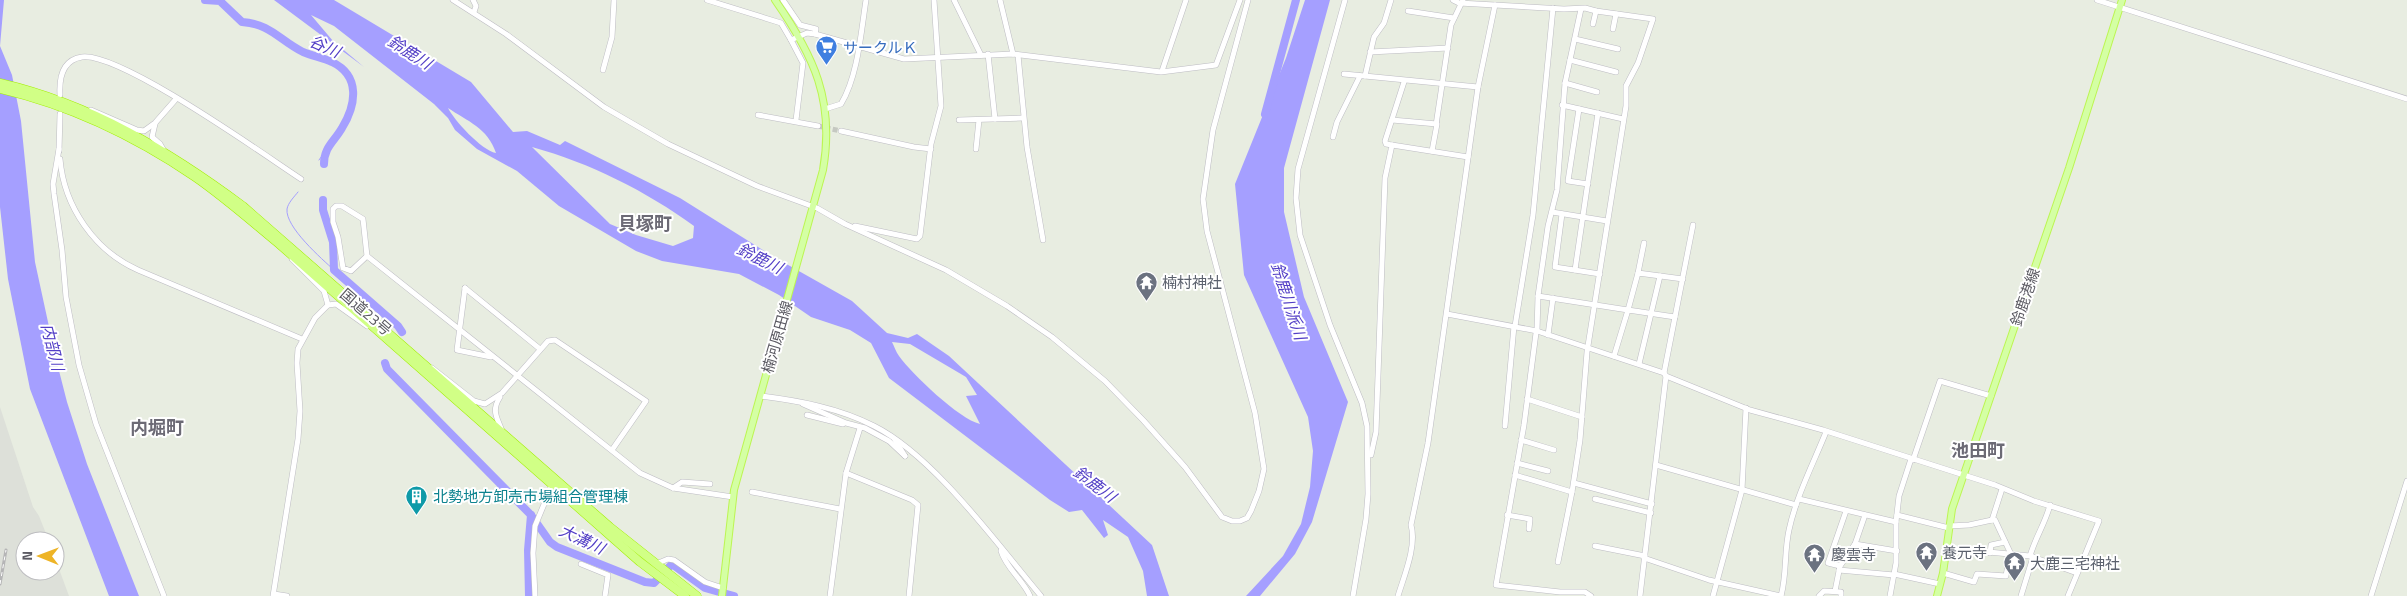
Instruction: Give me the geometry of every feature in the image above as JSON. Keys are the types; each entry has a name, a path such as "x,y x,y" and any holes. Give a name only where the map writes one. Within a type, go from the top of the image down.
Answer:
{"highway":[{"name":"国道23号","path":"0,83 44,99 101,124 164,157 222,197 552,485 662,572 697,596"},
{"name":"国道23号","path":"0,89 78,108 127,130 164,150 243,206 662,572 685,596"}],"main road":[{"name":"楠河原田線","path":"723,591 733,497 825,159 827,136 825,108 818,76 800,35 775,0"},
{"name":"鈴鹿港線","path":"1937,596 1943,574 1950,515 2069,168 2122,0"}],"street":[{"path":"454,0 506,34 557,74 623,119 668,144 733,175 946,270 978,288 1052,337 1105,381 1185,467 1222,517 1232,521 1240,521 1247,518 1264,477 1262,450 1249,390 1207,231 1203,198 1213,130 1248,0"},
{"path":"473,0 476,6 474,12"},
{"path":"603,70 611,42 614,0"},
{"path":"707,0 781,23 803,63 796,120"},
{"path":"783,0 800,24 816,29 815,34"},
{"path":"825,108 841,104 846,95 859,46 866,0"},
{"path":"845,224 917,239 920,236 931,149 941,106 934,0"},
{"path":"954,0 981,55"},
{"path":"1000,0 1016,54 1023,118 1042,240"},
{"path":"1162,71 1186,0"},
{"path":"791,40 807,33 815,34 898,58 1016,54 1162,71 1216,65 1240,0"},
{"path":"1345,0 1300,161 1296,198 1303,244 1330,325 1362,403 1367,426 1366,519 1353,596"},
{"path":"1332,137 1337,122 1362,76 1376,34 1384,23 1391,0"},
{"path":"1453,0 1495,5 1581,9 1653,19 1638,64 1626,86 1626,103 1622,119 1588,348 1574,483 1558,562"},
{"path":"2097,0 2407,99"},
{"path":"1432,151 1451,25 1463,1"},
{"path":"1398,596 1409,556 1413,532 1411,525 1428,443 1478,88 1495,5"},
{"path":"1505,426 1515,326 1533,215 1553,8"},
{"path":"1581,9 1565,84 1562,105 1561,154 1538,296 1536,332 1518,463 1496,585 1560,592 1586,592 1591,596"},
{"path":"1408,11 1454,18"},
{"path":"1593,24 1596,12"},
{"path":"1613,28 1616,14"},
{"path":"1575,39 1618,49"},
{"path":"1370,52 1448,48"},
{"path":"988,54 995,119"},
{"path":"60,95 60,76 66,66 76,59 87,57 125,69 176,99 301,179"},
{"path":"1570,60 1616,72"},
{"path":"1344,74 1404,82 1442,83 1478,88"},
{"path":"1404,82 1385,141 1386,144 1468,157"},
{"path":"1565,84 1598,92"},
{"path":"78,108 103,115 140,131 155,123 176,99"},
{"path":"1562,105 1622,119"},
{"path":"1579,109 1568,181 1588,184"},
{"path":"1575,270 1598,113"},
{"path":"60,114 59,149 53,184 66,296 76,352 96,424 164,596"},
{"path":"758,115 796,120 818,126"},
{"path":"959,120 1023,118"},
{"path":"976,149 979,120"},
{"path":"1392,120 1436,124"},
{"path":"155,123 152,137 164,150"},
{"path":"841,131 931,149"},
{"path":"1368,460 1376,432 1385,178 1392,145"},
{"path":"59,149 64,181 79,217 99,244 114,257 138,270 302,339"},
{"path":"367,256 351,271 343,268 338,237 333,222 333,209 336,206 342,206 363,219 367,256 640,473 673,488 733,497"},
{"path":"1552,212 1607,221"},
{"path":"1562,214 1555,267 1600,274"},
{"path":"1640,596 1651,513 1665,375 1692,225"},
{"path":"1614,356 1638,273 1644,243"},
{"path":"278,244 324,291 328,305"},
{"path":"1638,273 1683,279"},
{"path":"1638,364 1660,276"},
{"path":"494,358 457,350 465,288 540,349"},
{"path":"1538,296 1675,317"},
{"path":"1548,335 1553,298"},
{"path":"287,596 273,595 297,452 300,411 297,363 302,339 315,318 328,305 336,304 382,335"},
{"path":"1447,314 1515,326 1548,335 1638,364 1746,408 1964,475 2050,506 2099,521 2068,596"},
{"path":"502,432 496,419 494,406 502,393 540,349 548,341 555,340 646,401 612,450"},
{"path":"424,364 439,372 478,404 493,400 502,393"},
{"path":"1890,596 1897,551 1896,522 1900,496 1940,381 1991,396"},
{"path":"762,392 863,420 894,438 952,492 1041,596"},
{"path":"1527,399 1582,417"},
{"path":"796,400 846,423 865,428 889,441 905,456 894,438"},
{"path":"1713,596 1742,490 1746,408"},
{"path":"807,415 840,424 846,423"},
{"path":"830,596 846,473 860,428"},
{"path":"1595,546 1645,557 1709,580 1781,596 1784,584 1789,531 1798,502 1826,432"},
{"path":"1521,440 1554,450"},
{"path":"1518,463 1548,471"},
{"path":"1656,465 1742,490 1896,522"},
{"path":"846,473 912,500 918,505 909,596"},
{"path":"1515,475 1572,492"},
{"path":"2371,596 2407,481"},
{"path":"673,488 682,482 710,484"},
{"path":"1574,483 1652,504"},
{"path":"534,596 533,553 537,518 552,485"},
{"path":"1992,520 2002,489"},
{"path":"752,492 840,509"},
{"path":"1594,499 1651,513"},
{"path":"2021,596 2038,531 2046,521 2050,506"},
{"path":"1846,511 1828,562 1839,568 1894,575 1940,584"},
{"path":"1897,514 1949,527 1968,526 1995,520 2010,553 2006,576 1976,574 1974,582 1943,574"},
{"path":"1508,515 1530,519 1529,529"},
{"path":"1835,591 1839,568 1855,544 1865,515"},
{"path":"1990,553 1991,545 2005,542"},
{"path":"1855,544 1897,551"},
{"path":"1947,548 2032,556 2077,573"},
{"path":"1001,549 1004,559 1025,585 1030,596"},
{"path":"662,572 668,559 674,560 704,582 723,591"},
{"path":"581,564 608,575 605,596"},
{"path":"1819,596 1824,591 1841,592 1841,596"}],"shaded area":[{"path":"0,407 33,507 45,531 15,531 15,581 63,581 69,596 0,596"}],"water":[{"path":"0,0 4,0 0,46"},
{"name":"鈴鹿川","path":"274,0 334,0 471,82 513,132 527,131 560,145 565,141 680,198 774,257 852,301 887,333 908,338 917,334 949,356 1152,545 1169,596 1147,596 1143,571 1128,537 1103,520 1108,535 1104,538 1082,510 1069,512 1050,500 889,378 871,343 850,330 811,317 779,295 739,274 662,261 636,251 559,206 517,171 477,149 455,130 448,118 434,104 334,26 311,15 333,41 364,67","holes":["448,108 482,131 488,137 496,153 476,141 456,120","532,147 575,161 617,179 657,201 694,226 693,238 673,246 636,235 610,224","892,342 910,344 966,377 977,395 966,396 980,424 960,414 949,405 914,374 896,351"]},
{"path":"1305,0 1330,0 1284,168 1284,212 1304,297 1348,402 1312,522 1295,554 1260,596 1246,596 1283,556 1301,524 1310,487 1313,451 1308,417 1244,275 1235,184 1286,58"},
{"name":"内部川","path":"0,46 12,75 21,121 35,262 56,359 67,402 87,464 139,596 109,596 30,389 8,279 0,207"}],"waterway":[{"name":"谷川","path":"205,0 220,1 242,22 252,23 268,29 303,52 332,62 348,75 352,83 353,101 347,119 326,153 324,164"},
{"name":"鈴鹿川派川","path":"1265,114 1296,0"},
{"name":"谷川","path":"319,160 324,153"},
{"path":"298,192 291,200 287,209 292,225 305,242 334,270"},
{"name":"大溝川","path":"323,200 323,210 333,242 334,270 398,326 402,332"},
{"name":"大溝川","path":"385,363 387,369 531,515 550,542 557,547 645,582 654,583 672,564 705,588 734,596"},
{"path":"529,596 528,550 531,515"}],"tunnel":[{"path":"818,126 841,131"}],"railway":[{"path":"0,584 6,550"}],"place":[{"name":"サークルＫ","path":"827,66"},
{"name":"楠村神社","path":"1146,301"},
{"name":"北勢地方卸売市場組合管理棟","path":"417,515"},
{"name":"養元寺","path":"1926,571"},
{"name":"慶雲寺","path":"1815,573"},
{"name":"大鹿三宅神社","path":"2014,582"}],"district":[{"name":"貝塚町","path":"645,223"},
{"name":"内堀町","path":"157,427"},
{"name":"池田町","path":"1978,450"}]}
